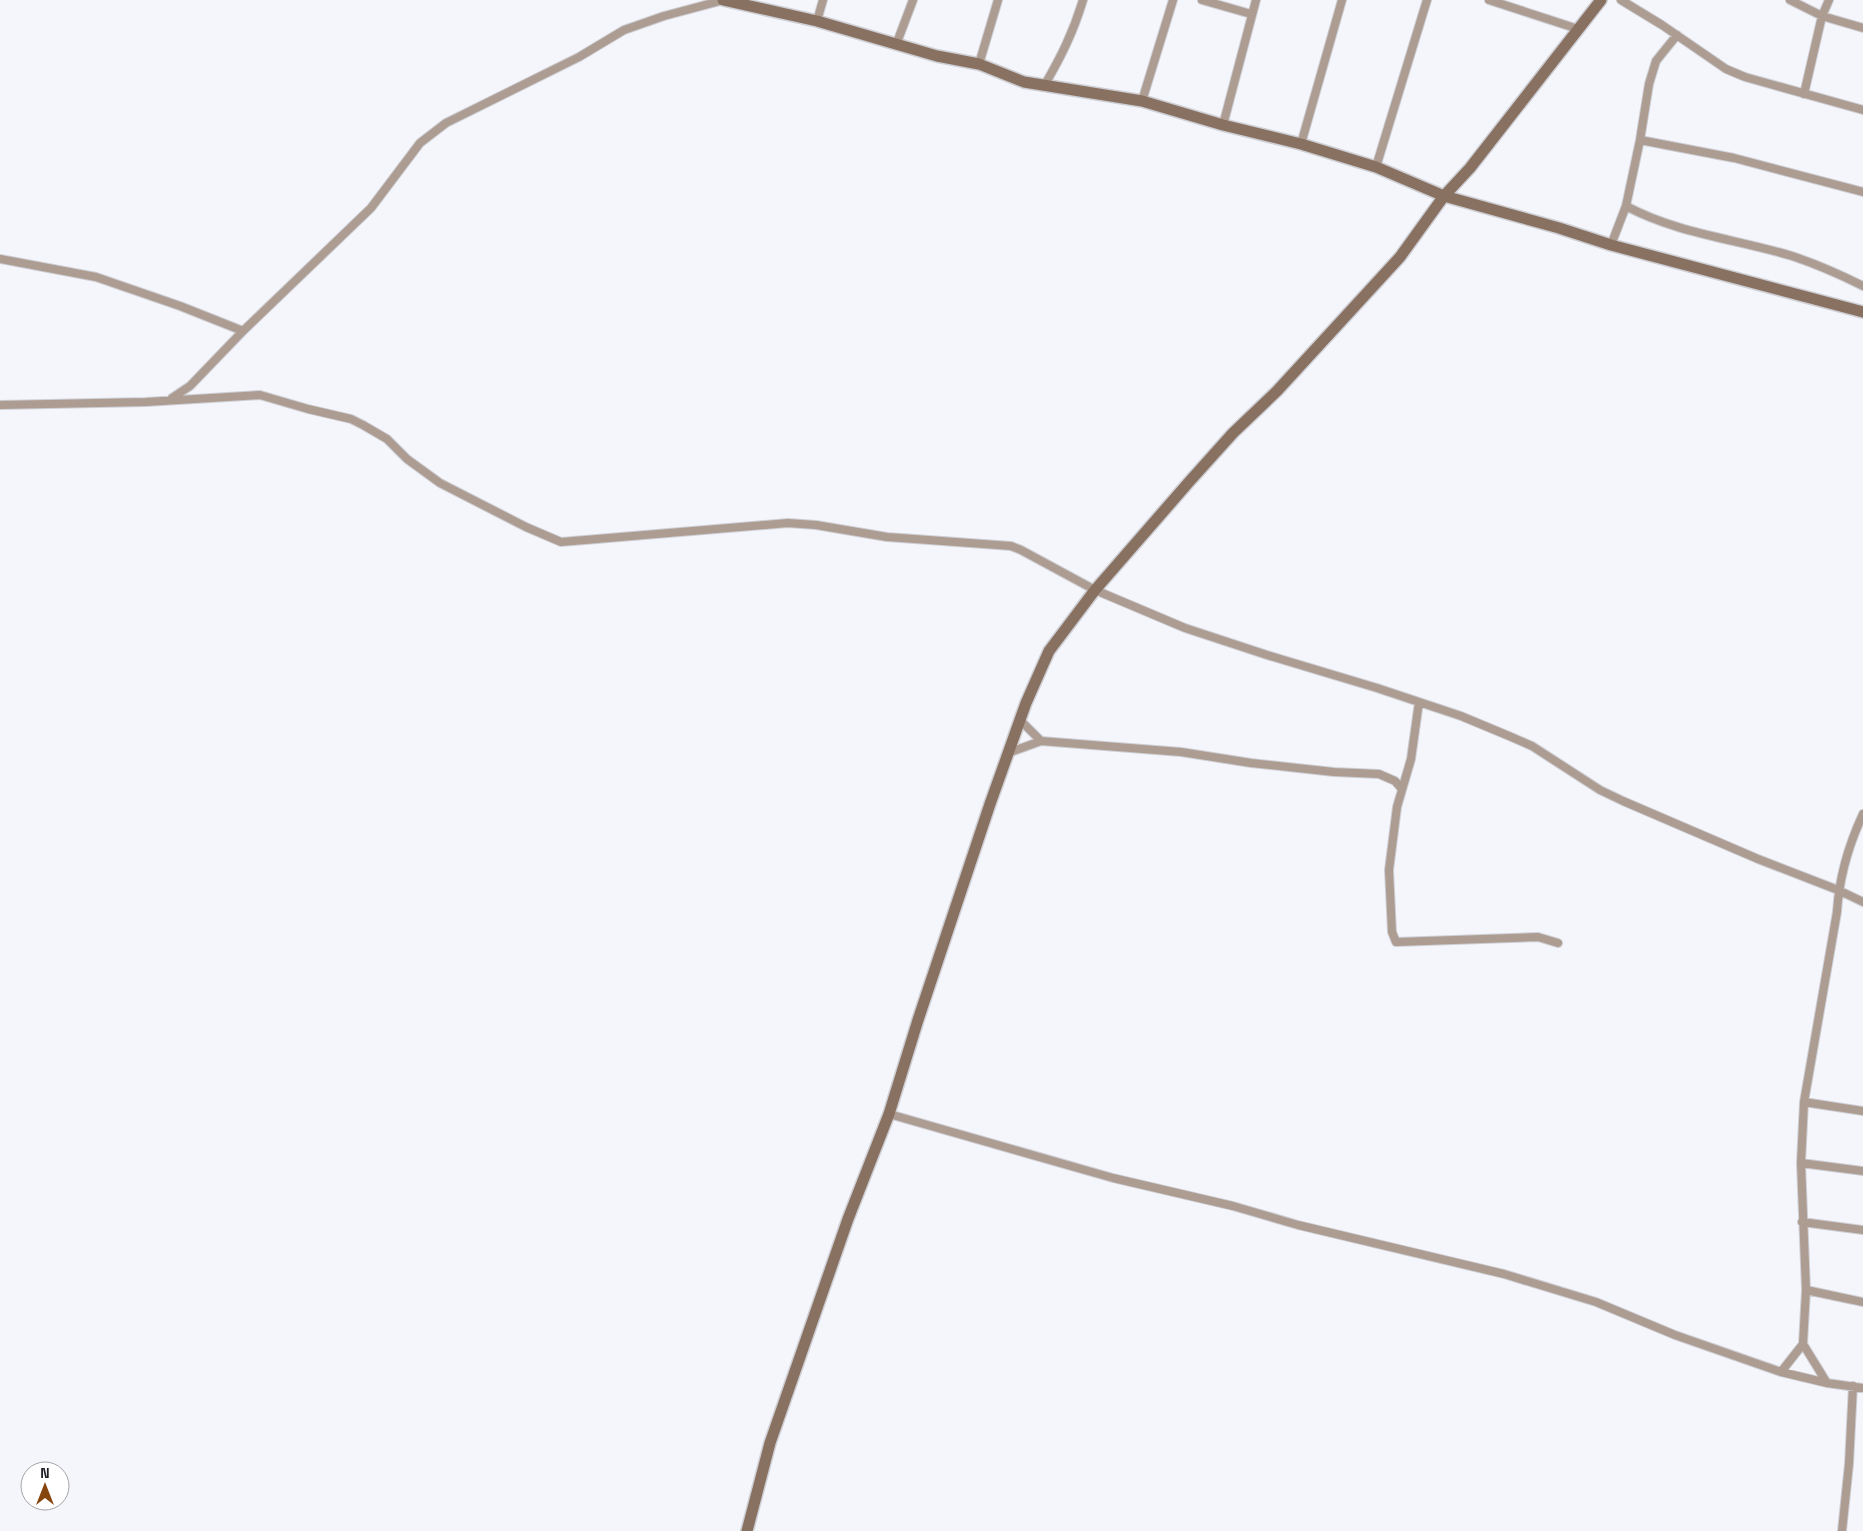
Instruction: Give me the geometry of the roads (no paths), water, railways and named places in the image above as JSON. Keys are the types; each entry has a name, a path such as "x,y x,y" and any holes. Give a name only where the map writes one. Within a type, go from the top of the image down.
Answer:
{"street":[{"path":"168,400 190,386 243,331 371,208 420,143 432,132 446,123 579,57 616,34 664,16 726,0 817,21 937,56 979,64 1024,82 1142,102 1301,144 1376,167 1444,196 1559,228 1611,245 1863,312"},
{"path":"817,21 823,0"},
{"path":"896,45 912,0"},
{"path":"979,64 998,0"},
{"path":"1044,86 1061,59 1083,0"},
{"path":"1142,102 1173,0"},
{"path":"1202,0 1252,14"},
{"path":"1224,124 1256,0"},
{"path":"1301,144 1342,0"},
{"path":"1376,167 1427,0"},
{"path":"1489,0 1578,29"},
{"path":"747,1531 770,1443 848,1219 889,1114 966,875 1008,753 1034,682 1049,651 1095,590 1233,433 1277,390 1400,257 1444,196 1470,168 1601,0"},
{"path":"1621,0 1677,35 1726,70 1863,110"},
{"path":"1790,0 1822,16 1863,28"},
{"path":"1804,94 1822,16 1829,0"},
{"path":"1611,245 1626,206 1640,140 1648,84 1656,61 1677,35"},
{"path":"1640,140 1734,158 1863,192"},
{"path":"1626,206 1644,216 1682,229 1792,256 1863,286"},
{"path":"0,259 96,277 163,300 243,331"},
{"path":"0,405 103,404 260,395 351,419 387,439 406,460 440,483 526,527 561,542 770,524 816,525 887,537 1011,546 1032,554 1095,590 1185,628 1461,716 1532,746 1600,790 1622,801 1863,902"},
{"path":"1419,702 1411,759 1397,807 1389,870 1392,932 1396,942 1538,937 1558,943"},
{"path":"1020,720 1041,741"},
{"path":"1008,753 1041,741 1181,752 1251,763 1334,772 1379,774 1395,781 1402,789"},
{"path":"1827,1383 1803,1344 1806,1290 1801,1163 1804,1102 1837,912 1838,890 1856,829 1863,814"},
{"path":"1804,1102 1863,1111"},
{"path":"889,1114 1113,1178 1233,1206 1298,1225 1514,1277 1596,1302 1675,1335 1781,1372 1827,1383 1863,1388"},
{"path":"1801,1163 1863,1172"},
{"path":"1802,1222 1863,1230"},
{"path":"1806,1290 1863,1302"},
{"path":"1781,1372 1803,1344"},
{"path":"1842,1531 1849,1464 1853,1386"}]}
